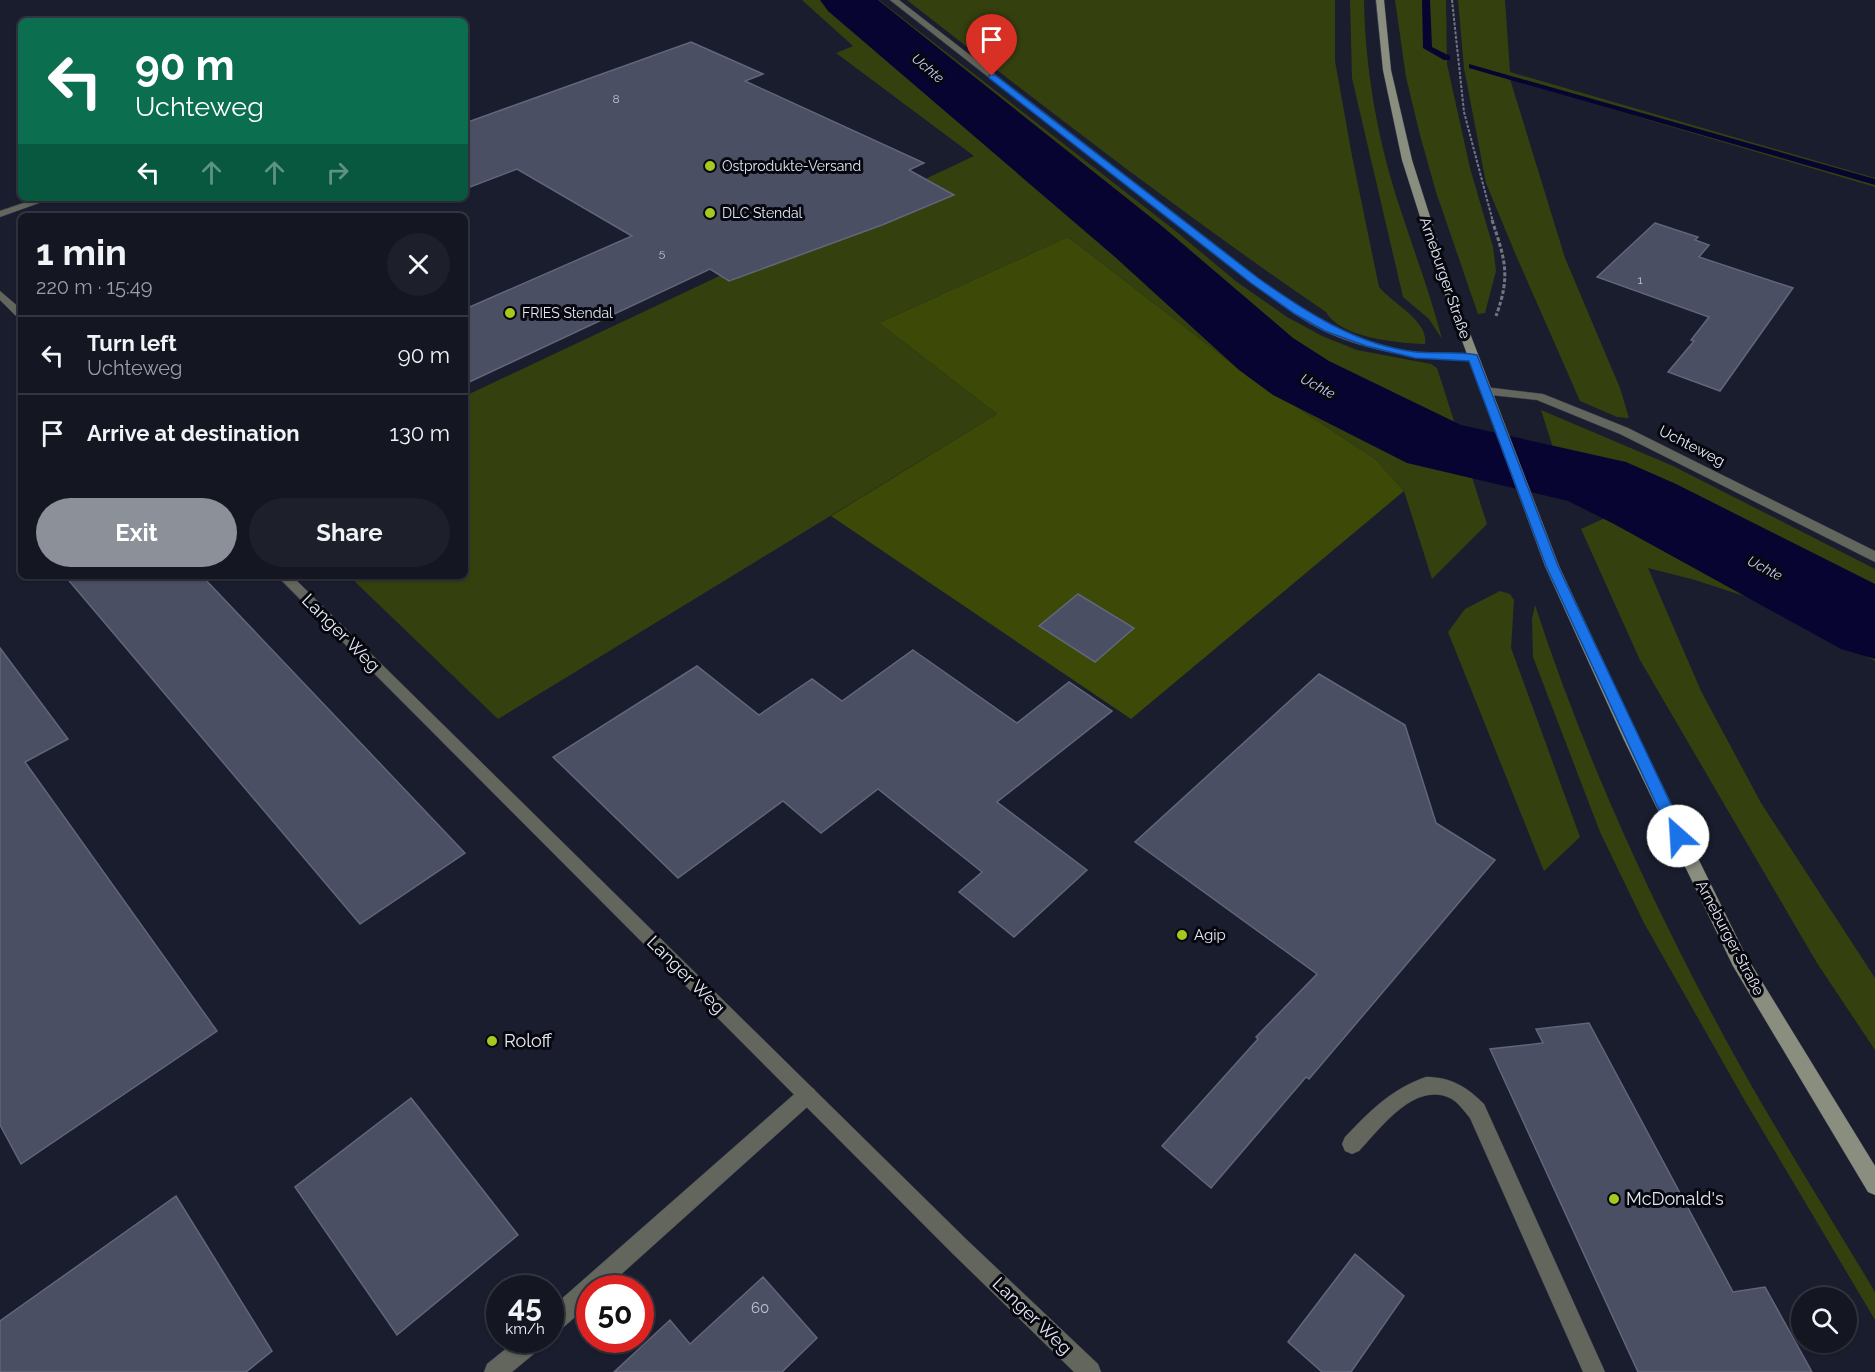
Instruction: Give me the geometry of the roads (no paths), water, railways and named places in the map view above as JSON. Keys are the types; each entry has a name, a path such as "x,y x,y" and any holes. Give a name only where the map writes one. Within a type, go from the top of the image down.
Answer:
{"main road":[{"name":"Arneburger Straße","path":"1380,0 1387,70 1407,160 1448,290 1552,566 1627,729 1739,960 1875,1185"}],"street":[{"path":"894,0 1254,280 1299,312 1329,329 1369,343 1415,355 1473,358"},
{"path":"0,214 39,201"},
{"path":"0,294 18,312"},
{"name":"Uchteweg","path":"1485,391 1539,397 1624,430 1875,557"},
{"name":"Langer Weg","path":"287,579 1090,1372"},
{"path":"1352,1144 1390,1105 1414,1088 1434,1086 1456,1092 1477,1111 1594,1372"},
{"path":"606,1275 807,1095"},
{"path":"564,1312 576,1301"},
{"path":"495,1372 518,1353"}],"waterway":[{"name":"Uchte","path":"846,0 1139,242 1266,354 1301,378 1436,445 1596,481 1645,504 1875,625"},
{"path":"1426,0 1428,48 1447,58"},
{"path":"1472,66 1875,182"}],"place":[{"name":"Ostprodukte-Versand","path":"710,166"},
{"name":"DLC Stendal","path":"710,213"},
{"name":"FRIES Stendal","path":"510,313"},
{"name":"Agip","path":"1182,935"},
{"name":"Roloff","path":"492,1041"},
{"name":"McDonald's","path":"1614,1199"}]}
